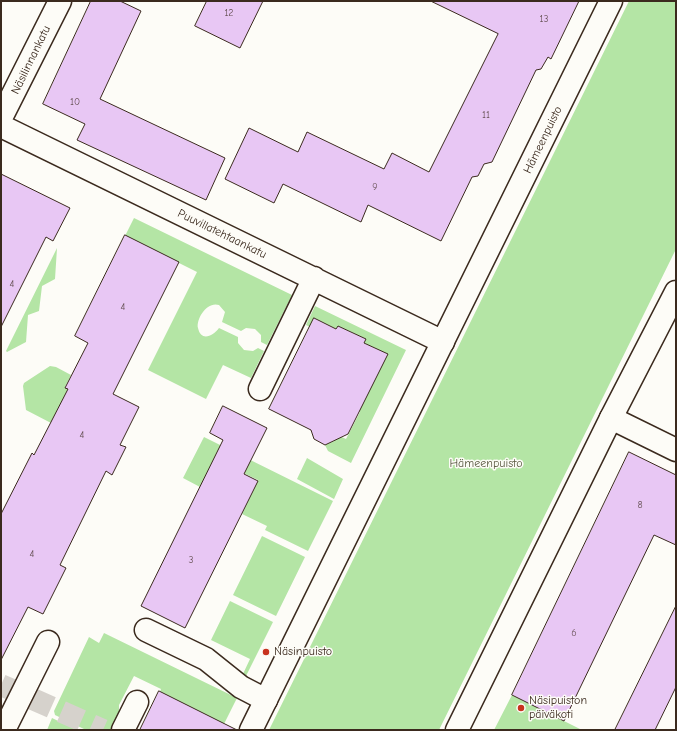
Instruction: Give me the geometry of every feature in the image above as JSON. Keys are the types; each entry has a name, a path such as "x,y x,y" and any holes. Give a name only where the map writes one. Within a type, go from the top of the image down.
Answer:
{"main road":[{"name":"Näsilinnankatu","path":"1,118 60,1"},
{"name":"Hämeenpuisto","path":"252,730 611,1"},
{"name":"Puuvillatehtaankatu","path":"1,126 443,342"},
{"path":"260,389 314,278"},
{"path":"457,730 611,418 676,292"},
{"path":"611,418 676,450"},
{"path":"146,630 206,659 241,688 266,700"},
{"path":"4,730 48,642"},
{"path":"123,730 137,702"}],"green space":[{"name":"Hämeenpuisto","path":"629,1 676,1 676,249 439,730 269,730"},
{"path":"134,218 292,295 267,345 261,342 261,335 255,329 246,328 241,331 222,322 225,312 219,305 215,304 207,308 199,320 198,328 204,336 211,335 219,328 238,337 238,343 244,350 253,351 258,348 264,351 251,378 223,365 206,399 148,370 197,272 125,236"},
{"path":"57,248 55,279 42,286 39,311 28,315 26,342 7,352 6,351"},
{"path":"315,306 406,350 351,463 328,451 325,445 334,441 337,435 346,439 360,412 358,411 387,354 364,343 366,339 338,326 336,329 314,318 310,327 306,325"},
{"path":"50,366 56,367 71,375 65,387 68,389 51,423 26,410 23,386 24,383"},
{"path":"204,437 333,501 308,551 265,530 267,526 242,514 258,480 214,459 200,487 183,478"},
{"path":"307,458 343,479 334,499 297,479"},
{"path":"262,536 305,557 276,616 233,595"},
{"path":"230,601 273,622 245,678 242,676 250,659 211,640"},
{"path":"104,633 237,698 221,730 160,692 161,689 134,676 119,705 119,713 111,730 86,730 55,715 54,711 89,637 99,643"},
{"name":"Näsipuiston päiväkoti","path":"512,695 582,730 494,730"},
{"path":"52,718 77,730 47,730"}],"building":[{"path":"91,1 120,1 141,11 100,99 225,158 206,200 77,140 85,124 43,104"},
{"path":"207,1 263,1 240,48 195,26"},
{"path":"431,1 579,1 551,59 548,57 541,69 536,70 492,162 484,164 478,176 472,177 441,241 368,205 361,222 283,184 274,203 225,179 249,128 298,152 307,132 384,169 392,153 429,172 498,34"},
{"path":"1,174 70,208 53,241 46,237 1,327"},
{"path":"125,235 179,262 113,394 139,407 120,445 126,447 112,475 106,471 60,565 66,568 43,614 28,607 1,660 1,514 32,453 34,455 68,389 65,388 88,343 75,336"},
{"path":"314,318 336,329 338,326 366,339 364,343 388,354 348,434 325,445 314,439 311,430 269,409"},
{"path":"223,406 267,428 244,474 258,481 185,628 141,606 223,440 210,433"},
{"path":"629,452 676,475 676,545 654,535 564,721 512,695"},
{"path":"676,606 676,687 655,730 615,730"},
{"path":"159,691 237,730 140,730"}],"tunnel":[{"path":"1,685 103,730"}],"place":[{"name":"Näsinpuisto","path":"266,652"},
{"name":"Näsipuiston päiväkoti","path":"521,708"}]}
